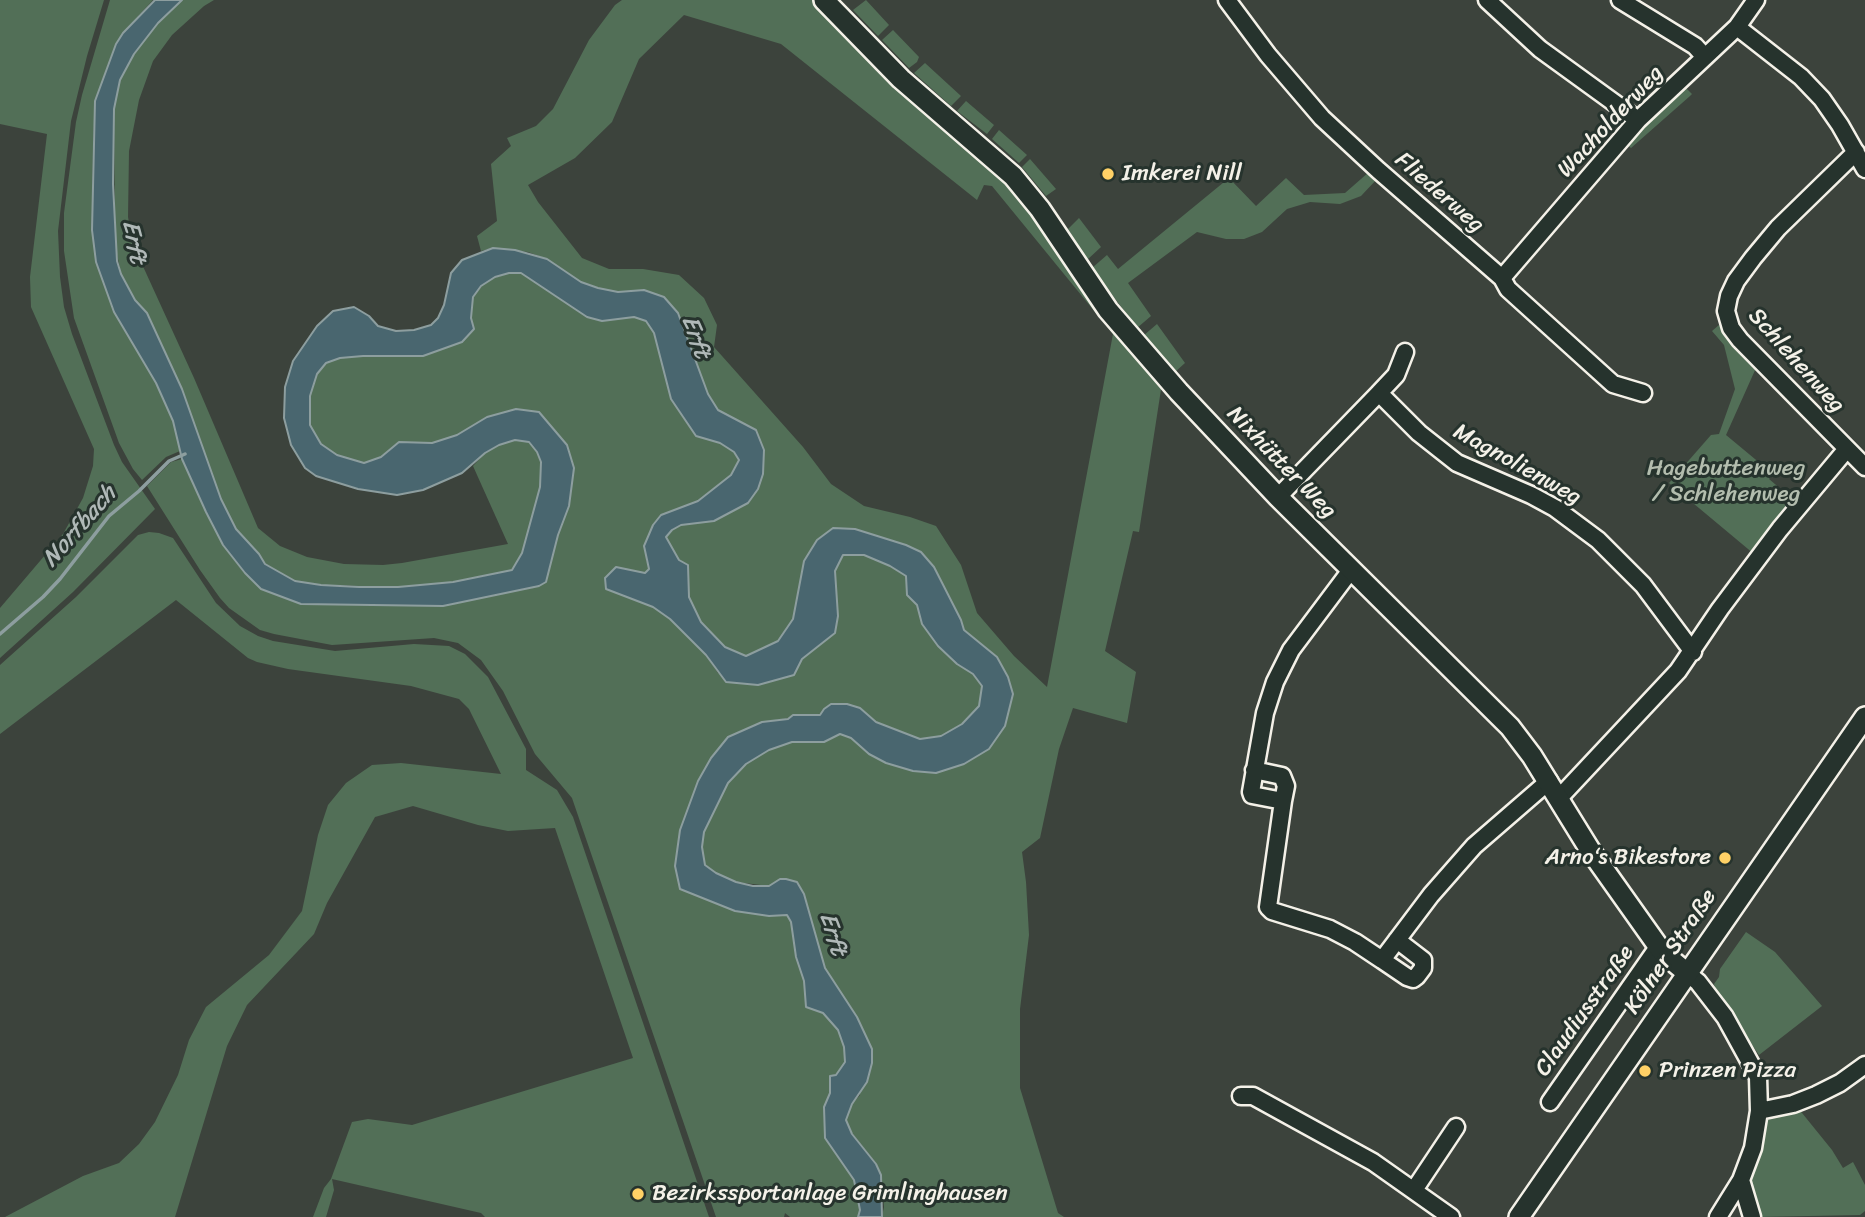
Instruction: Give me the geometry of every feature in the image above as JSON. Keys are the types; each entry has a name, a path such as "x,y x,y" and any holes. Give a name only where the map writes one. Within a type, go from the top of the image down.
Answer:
{"main road":[{"name":"Nixhütter Weg","path":"824,0 910,86 1013,176 1040,209 1108,310 1138,347 1278,497 1510,727 1554,790 1590,850 1658,947 1669,960 1687,973"},
{"name":"Kölner Straße","path":"1520,1217 1865,717"}],"street":[{"name":"Fliederweg","path":"1227,0 1260,46 1322,118 1502,278 1508,289 1613,384 1643,393"},
{"path":"1487,0 1540,49 1638,120"},
{"path":"1620,0 1695,46 1705,57"},
{"name":"Wacholderweg","path":"1502,278 1638,120 1737,27 1756,0"},
{"path":"1737,27 1801,77 1822,99 1865,169"},
{"name":"Schlehenweg","path":"1856,152 1778,228 1753,258 1732,288 1726,311 1731,328 1740,340 1865,467"},
{"path":"1278,497 1396,375 1405,352"},
{"name":"Magnolienweg","path":"1379,393 1419,433 1457,463 1531,495 1598,540 1643,586 1693,652"},
{"path":"1382,960 1431,895 1474,846 1554,790 1678,671 1780,529 1846,450"},
{"path":"1283,801 1252,795 1250,788 1265,713 1275,682 1291,650 1351,570"},
{"path":"1254,770 1282,776 1286,780 1268,907 1272,911 1330,929 1413,979 1424,965 1423,960 1397,940"},
{"name":"Claudiusstraße","path":"1550,1102 1658,947"},
{"path":"1687,973 1698,982 1725,1017 1754,1066 1759,1088 1759,1111 1753,1148 1741,1180 1718,1217"},
{"path":"1759,1111 1793,1104 1863,1071"},
{"path":"1241,1096 1253,1096 1373,1162 1451,1217"},
{"path":"1414,1191 1456,1127"},
{"path":"1741,1180 1752,1217"}],"green space":[{"path":"0,0 104,0 71,121 58,231 60,277 64,307 72,334 114,445 122,462 155,509 73,592 0,658 0,608 63,534 83,498 93,466 94,449 31,307 30,277 47,134 0,124"},
{"path":"110,0 153,0 123,33 111,56 95,101 93,147 92,230 96,262 114,312 156,383 173,421 180,451 166,457 142,480 119,443 74,318 64,251 64,213 76,122"},
{"path":"182,0 214,0 172,35 153,61 139,100 129,151 128,217 132,239 141,262 258,528 280,546 307,557 344,564 402,563 508,544 473,466 485,453 499,445 515,440 528,441 537,452 541,463 540,487 522,554 512,570 453,582 398,587 321,585 295,581 265,564 236,529 221,499 182,389 147,313 135,300 121,274 115,244 114,109 120,80 134,54 158,23"},
{"path":"622,0 819,0 1008,181 1162,383 1139,532 1133,531 1105,651 1136,672 1127,723 1073,708 1059,749 1040,838 1022,852 1029,935 1020,1009 1020,1088 1058,1213 1064,1217 882,1217 884,1207 881,1174 846,1120 852,1104 860,1095 836,986 825,968 815,938 780,879 769,886 736,882 705,865 702,847 704,832 728,783 746,764 769,750 792,742 824,742 840,734 851,738 869,754 913,771 936,773 964,764 989,749 1005,726 1008,677 997,657 964,630 934,567 921,552 855,529 833,528 817,540 804,561 793,619 778,641 746,656 725,647 701,622 689,597 688,565 679,560 666,537 681,525 714,521 758,489 763,474 764,450 756,430 718,410 644,290 618,292 598,288 581,282 547,259 528,252 493,248 481,251 477,236 497,221 491,164 511,146 507,138 536,126 553,109 589,40 615,5","holes":["684,15 781,44 977,200 984,185 992,186 1113,334 1047,687 1014,656 977,613 961,565 936,526 864,506 831,484 803,447 714,347 717,325 704,298 679,275 643,269 609,269 582,258 528,185 575,158 612,122 639,59"]},
{"path":"866,0 889,25 878,36 853,10"},
{"path":"893,30 919,57 909,68 882,40"},
{"path":"925,63 961,96 951,106 914,73"},
{"path":"1686,88 1692,94 1690,96 1631,148 1626,144"},
{"path":"966,101 994,125 987,134 957,111"},
{"path":"999,130 1027,155 1019,163 992,139"},
{"path":"1030,159 1056,189 1046,196 1022,167"},
{"path":"1369,172 1377,179 1361,196 1340,204 1310,202 1287,209 1262,232 1244,239 1226,239 1197,232 1128,283 1151,316 1137,328 1092,268 1107,255 1118,269 1229,178 1256,206 1286,178 1304,195 1345,193"},
{"path":"1079,218 1101,247 1087,260 1068,229"},
{"path":"509,273 521,273 587,317 602,321 634,317 646,321 654,333 671,399 696,436 720,443 734,452 739,460 731,475 698,501 661,515 653,526 646,559 649,569 645,574 616,567 606,589 653,607 670,619 706,655 718,673 746,683 758,684 794,675 802,659 835,633 838,616 835,571 843,555 864,555 906,576 907,595 917,605 922,624 938,646 957,664 973,674 982,686 979,706 962,724 941,736 920,739 876,722 860,708 762,722 728,737 711,758 698,781 680,830 679,845 769,916 787,915 791,922 796,957 804,981 806,1007 823,1013 838,1030 844,1047 845,1062 836,1075 830,1077 830,1093 824,1107 825,1138 854,1180 860,1210 858,1217 790,1217 785,1213 784,1217 716,1217 572,798 535,754 503,691 481,660 458,643 434,638 332,645 260,630 229,608 220,598 147,486 171,462 182,459 223,545 245,573 261,589 301,604 443,606 539,586 569,506 516,409 487,417 457,435 432,443 399,442 381,457 364,463 337,455 321,444 310,425 310,396 317,374 326,363 340,358 363,356 423,356 474,329 471,318 473,297 486,281"},
{"path":"1157,324 1185,363 1175,372 1143,336"},
{"name":"Hagebuttenweg / Schlehenweg","path":"1719,325 1730,342 1756,368 1726,435 1773,474 1769,479 1796,502 1754,554 1669,483 1711,435 1719,434 1735,389 1724,345 1712,331"},
{"path":"149,532 173,538 216,603 240,626 258,636 335,651 414,644 449,646 465,654 488,677 526,749 526,770 557,790 573,817 709,1217 485,1217 481,1213 332,1179 334,1190 326,1217 313,1217 324,1188 331,1179 352,1122 368,1119 412,1125 633,1058 555,828 508,831 413,806 375,817 327,903 314,934 247,1005 227,1046 175,1217 5,1217 83,1176 119,1163 139,1144 155,1122 178,1075 189,1040 206,1007 269,955 302,911 318,835 328,805 346,783 372,765 401,763 501,774 469,709 459,699 411,686 288,669 257,662 248,658 176,600 0,734 0,665 76,597 138,535"},
{"path":"1746,932 1775,952 1822,1006 1759,1055 1716,992 1714,984 1720,969"},
{"path":"1798,1108 1843,1168 1853,1162 1865,1185 1865,1211 1860,1215 1757,1217 1748,1180 1765,1121 1768,1117"}],"water":[{"path":"155,0 182,0 158,23 134,54 120,80 114,109 113,184 117,261 135,300 147,313 182,389 221,499 236,529 265,564 295,581 359,587 453,582 512,570 522,553 540,487 541,462 529,442 515,440 499,445 462,473 423,490 397,495 358,489 316,476 305,468 291,445 284,418 285,387 293,361 317,326 333,311 354,307 369,316 378,326 396,331 431,325 444,305 451,273 462,260 493,248 515,250 547,259 581,282 598,288 618,292 644,290 664,297 678,313 708,394 718,410 756,430 764,450 763,474 758,489 748,503 714,521 681,525 666,537 679,560 688,565 689,597 701,622 725,647 746,656 778,641 793,619 804,561 817,540 833,528 855,529 921,552 934,567 964,630 997,657 1008,677 1013,694 1005,726 989,749 964,764 936,773 913,771 886,763 869,754 851,738 840,734 824,742 792,742 769,750 746,764 728,783 704,832 702,847 705,865 716,873 753,886 769,886 780,879 786,879 797,882 804,894 825,968 857,1017 872,1049 867,1082 852,1104 846,1120 852,1134 876,1164 881,1175 882,1217 858,1217 860,1210 854,1180 825,1138 824,1107 830,1093 830,1076 836,1075 845,1062 844,1047 838,1030 823,1013 806,1007 804,981 796,957 791,922 787,915 769,916 735,911 680,889 675,866 680,830 698,781 711,758 728,737 762,722 788,719 793,715 820,715 831,704 847,704 860,708 876,722 920,739 941,736 962,724 979,706 982,686 973,674 957,664 938,646 922,624 917,605 907,595 906,576 864,555 843,555 835,571 838,616 835,633 802,659 794,675 758,685 726,682 706,655 670,619 653,607 606,589 605,578 616,567 645,573 649,569 644,546 653,525 661,515 698,501 731,475 739,460 734,452 720,443 696,436 671,399 654,333 646,321 634,317 602,321 587,317 521,273 495,277 481,286 473,297 471,318 474,329 462,342 423,356 363,356 340,358 326,363 317,374 310,396 310,425 321,444 337,455 364,463 381,457 399,442 432,443 457,435 487,417 516,409 539,412 567,445 574,468 569,506 558,535 546,582 539,586 443,606 301,604 261,589 223,545 206,512 182,459 173,421 156,383 114,312 96,262 92,230 95,101 116,44"}],"waterway":[{"name":"Norfbach","path":"0,634 60,579 109,516 169,461 185,454"}],"place":[{"name":"Imkerei Nill","path":"1108,174"},
{"name":"Arno‘s Bikestore","path":"1725,858"},
{"name":"Prinzen Pizza","path":"1645,1071"},
{"name":"Bezirkssportanlage Grimlinghausen","path":"638,1194"}],"water label":[{"name":"Erft","path":"133,242"},
{"name":"Erft","path":"695,337"},
{"name":"Erft","path":"832,934"}]}
